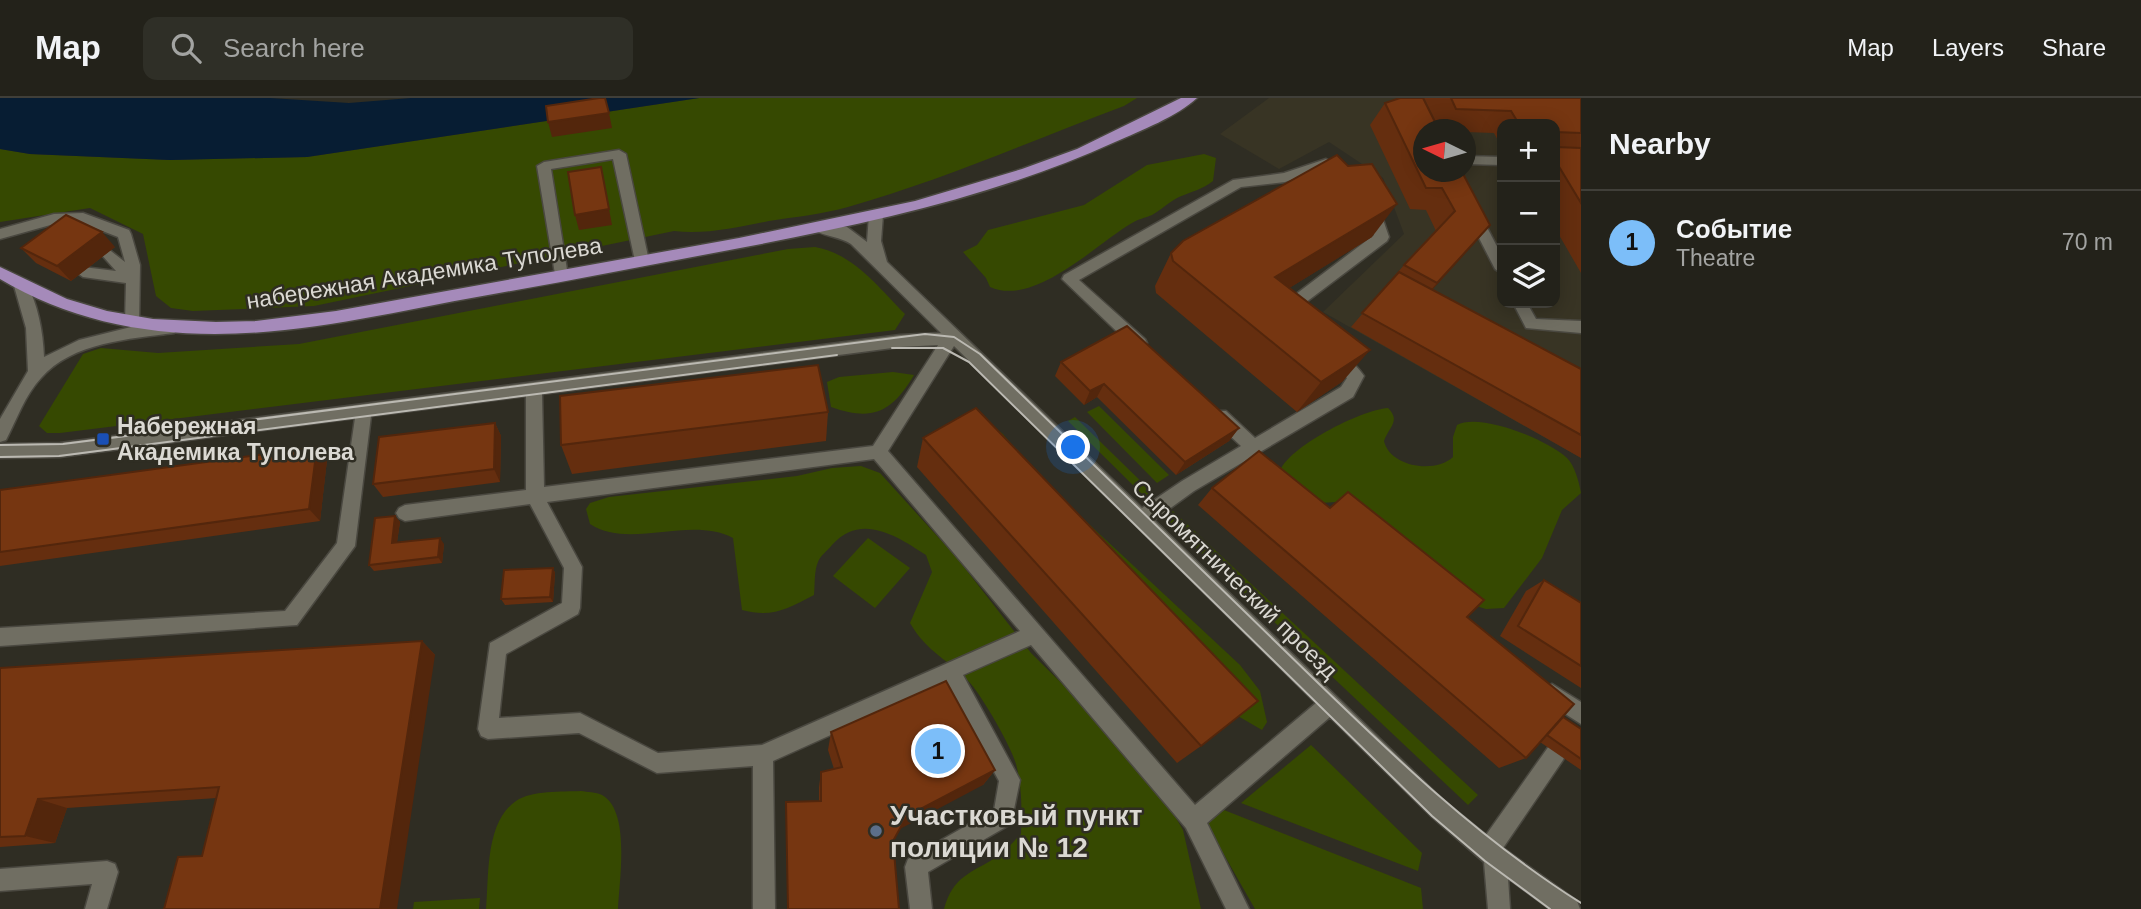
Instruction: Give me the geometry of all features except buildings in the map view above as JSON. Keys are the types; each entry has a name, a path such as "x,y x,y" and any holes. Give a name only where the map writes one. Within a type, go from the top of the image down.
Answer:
{"main road":[{"name":"набережная Академика Туполева","path":"0,272 21,286 98,314 133,322 178,327 265,325 324,317 819,228 931,203 1016,178 1077,155 1191,98"}],"street":[{"path":"561,276 544,166 619,155 642,261"},
{"path":"1476,160 1497,161"},
{"path":"1153,355 1107,322 1069,279 1238,183 1285,177 1326,163 1361,187 1382,237 1278,315 1288,323"},
{"path":"1456,182 1497,259"},
{"path":"876,215 874,241 883,267"},
{"path":"13,234 54,219 83,218 124,234 133,265 133,322"},
{"name":"Сыромятнический проезд","path":"819,228 842,231 856,240 953,338 1437,808 1491,854 1569,909"},
{"path":"13,234 55,237"},
{"path":"107,253 133,279"},
{"path":"83,272 133,279"},
{"path":"21,286 34,317 36,372"},
{"path":"1523,308 1531,324 1581,327"},
{"path":"0,435 36,372 61,356 105,338 178,327"},
{"path":"0,451 60,450 900,341 953,338"},
{"path":"405,513 878,452 953,338"},
{"path":"1140,520 1188,486 1347,392 1356,376 1317,346"},
{"path":"534,389 535,496 573,567 571,608 497,649 488,729 580,723 657,762 763,755 1034,634"},
{"path":"1203,401 1253,447"},
{"path":"0,638 290,619 346,546 364,411"},
{"path":"878,452 1194,820 1238,909"},
{"path":"921,909 916,867 1003,816 1010,780 950,671"},
{"path":"1539,685 1577,721"},
{"path":"1194,820 1329,705"},
{"path":"1499,909 1491,854 1556,752"},
{"path":"763,755 764,909"},
{"path":"0,880 107,872 96,909"}],"shaded area":[{"path":"1269,98 1581,98 1581,458 1323,312 1404,234 1383,178 1329,142 1279,169 1220,134"}],"green space":[{"path":"699,98 1137,98 1124,106 953,172 838,209 722,230 674,231 314,306 193,311 171,308 156,296 143,234 90,208 0,222 0,149 30,154 170,160 307,157"},
{"path":"1204,154 1216,158 1213,181 1134,222 1045,281 1008,291 990,287 986,278 963,252 977,245 988,230 1084,205 1147,165"},
{"path":"815,247 853,264 885,293 905,314 895,330 60,433 47,433 39,426 83,354 101,348 158,353 299,344 788,249"},
{"path":"893,372 914,375 898,398 889,405 870,413 859,414 831,407 827,382 839,377"},
{"path":"1099,406 1169,475 1157,483 1087,412"},
{"path":"1388,408 1394,420 1384,441 1388,450 1404,462 1425,466 1445,462 1453,457 1453,437 1457,425 1481,422 1513,430 1545,443 1567,458 1572,465 1581,493 1562,510 1542,558 1504,608 1486,609 1466,603 1345,506 1336,502 1320,503 1279,473 1296,452 1326,432 1361,415"},
{"path":"1075,417 1155,495 1148,500 1068,421"},
{"path":"983,418 1003,434 1030,467 1077,513 1240,665 1260,691 1267,722 1262,730 1231,712"},
{"path":"861,466 880,473 957,558 1031,653 1146,767 1183,830 1201,909 944,909 952,889 958,882 1000,855 1021,834 1021,799 1013,756 982,700 971,684 924,642 910,623 932,572 926,555 879,530 855,530 843,535 819,560 814,595 779,611 753,612 742,610 733,538 698,530 641,534 606,531 590,524 586,509 590,503 609,497 797,476 832,468"},
{"path":"1173,511 1478,795 1468,805 1164,518"},
{"path":"868,538 910,568 875,608 833,576"},
{"path":"1311,745 1422,853 1418,871 1241,803"},
{"path":"581,791 602,795 611,803 617,816 621,848 618,909 486,909 490,851 499,822 506,810 516,801 530,795"},
{"path":"1224,810 1421,888 1423,909 1255,909 1206,823"},
{"path":"480,898 479,909 413,909 414,902"}],"water":[{"path":"0,98 270,98 349,103 411,98 699,98 307,157 170,160 30,154 0,149"}],"tram line":[{"path":"0,445 63,444 925,334 954,337 980,354 1351,715 1424,782 1500,846 1581,903"},
{"path":"892,348 943,348 969,362 1432,816 1485,861 1550,909"},
{"path":"0,457 59,456 837,355"}],"place":[{"name":"Набережная Академика Туполева","path":"103,439"},
{"name":"Событие","path":"938,751"},
{"name":"Участковый пункт полиции № 12","path":"876,831"}]}
